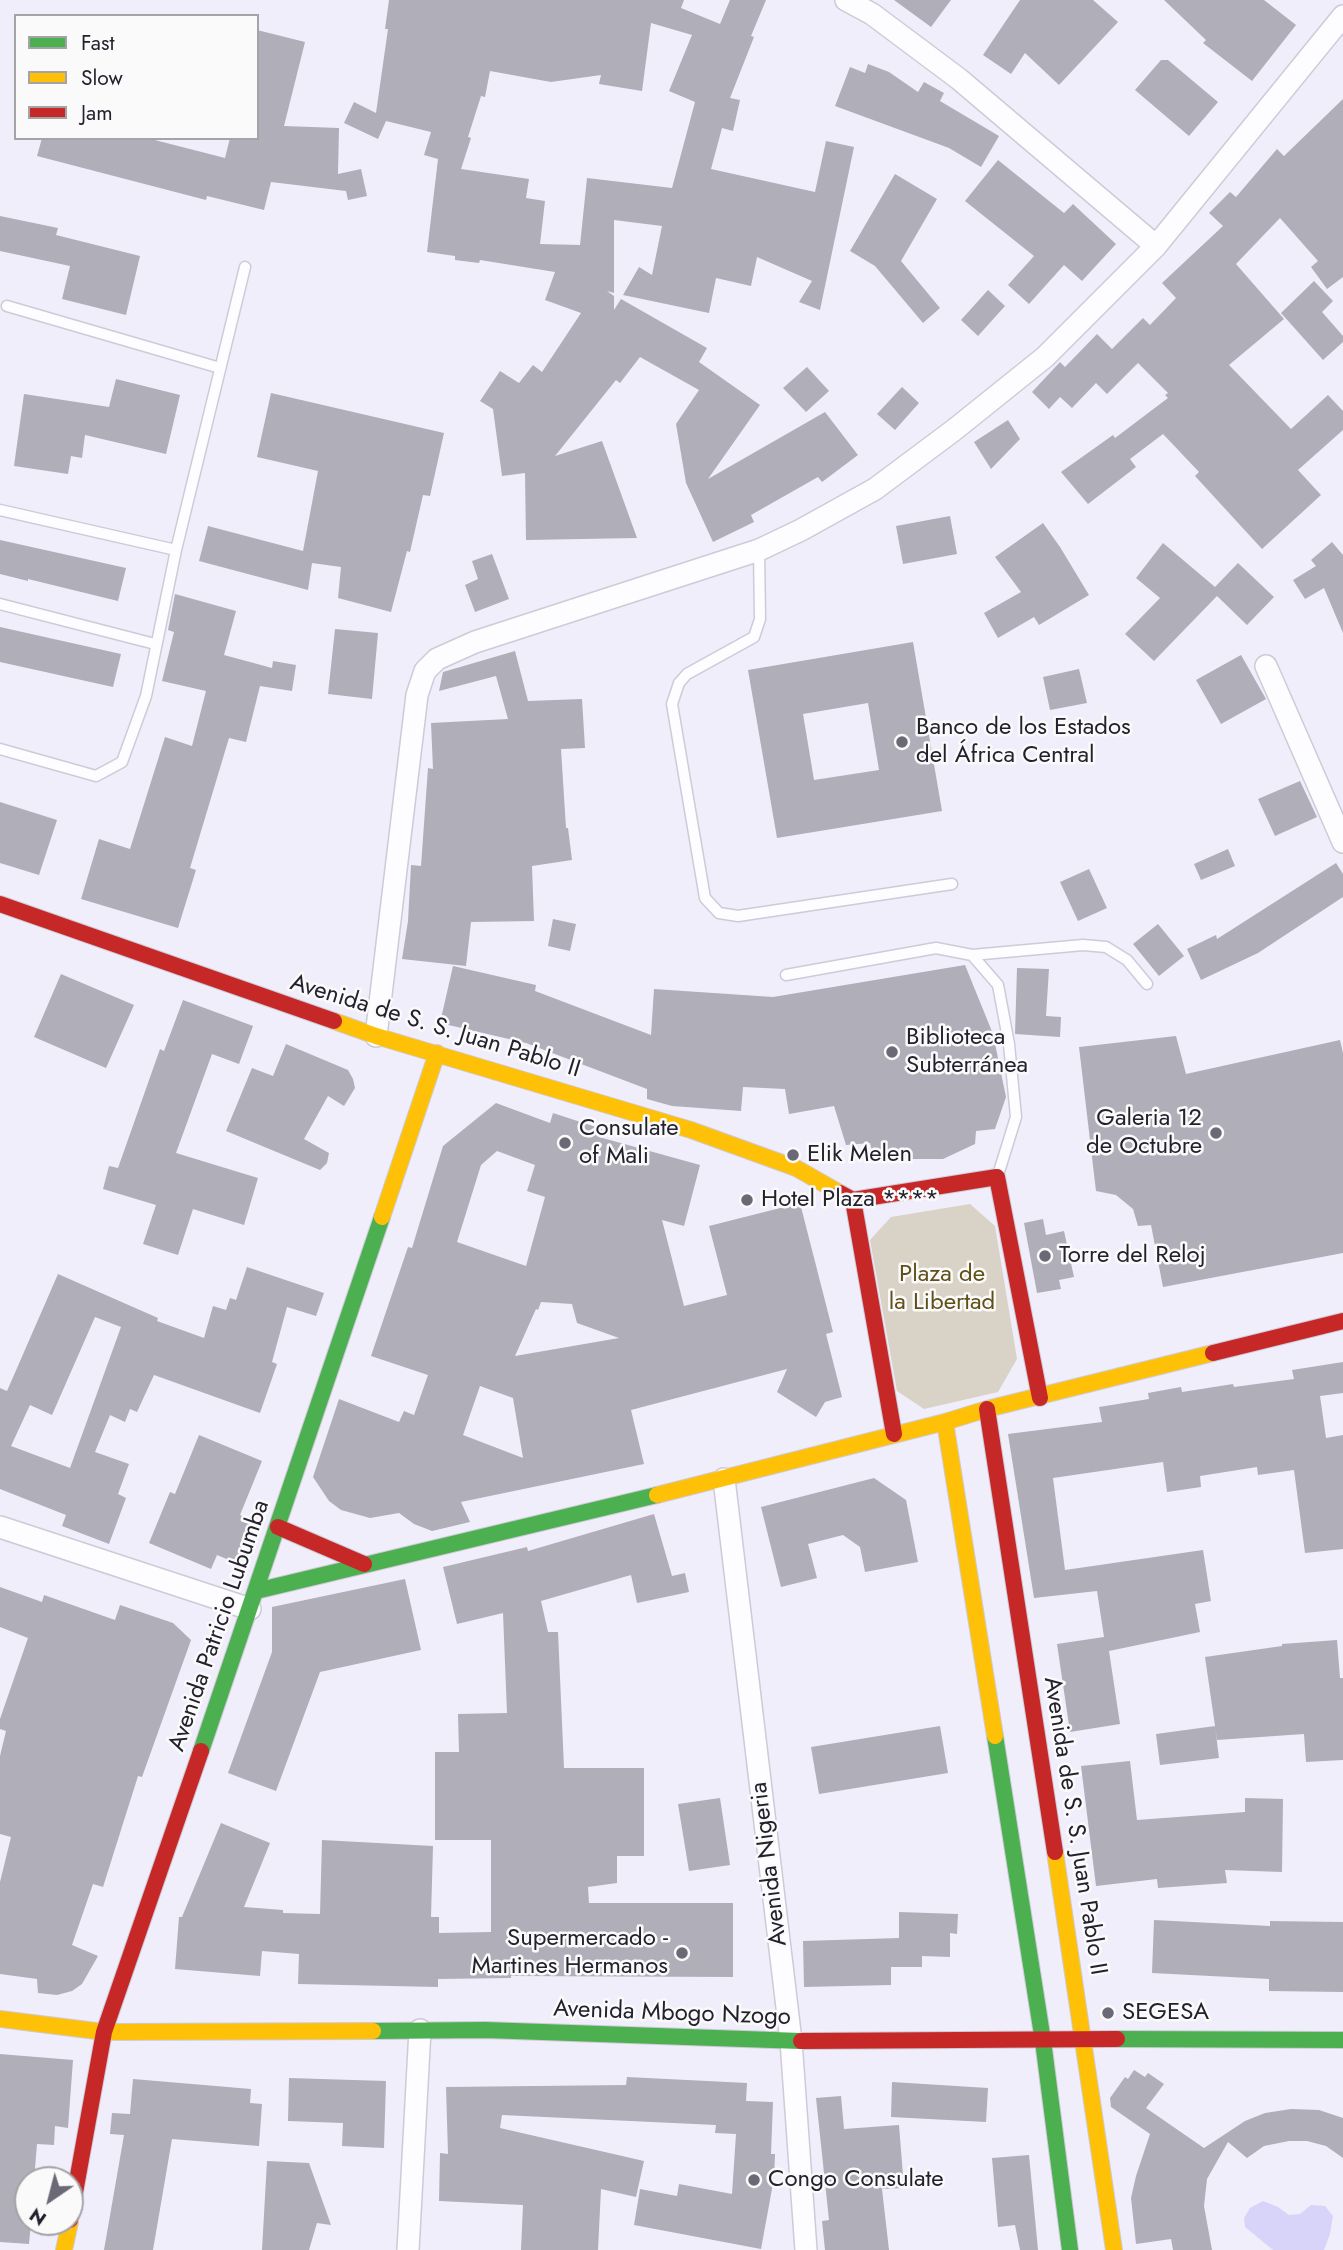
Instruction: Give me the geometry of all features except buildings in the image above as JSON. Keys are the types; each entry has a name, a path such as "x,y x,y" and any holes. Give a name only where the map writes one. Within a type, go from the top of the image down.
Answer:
{"street":[{"path":"846,0 872,14 959,79 1156,246"},
{"path":"376,1036 417,695 425,671 437,659 475,642 759,550 875,489 1045,357 1156,246 1343,16"},
{"path":"1266,666 1343,842"},
{"name":"Avenida de S. S. Juan Pablo II","path":"0,904 376,1036 691,1130 796,1168 853,1200"},
{"name":"Avenida Patricio Lubumba","path":"80,2166 104,2032 278,1527 437,1053"},
{"path":"894,1434 853,1200 998,1177 1040,1398"},
{"path":"0,1527 253,1600 364,1564 724,1479 987,1409 1343,1321"},
{"name":"Avenida de S. S. Juan Pablo II","path":"987,1409 1114,2250"},
{"path":"946,1422 1043,2042 1070,2250"},
{"name":"Avenida Nigeria","path":"724,1479 791,2042 806,2250"},
{"path":"278,1527 364,1564"},
{"name":"Avenida Mbogo Nzogo","path":"0,2018 104,2032 420,2029 791,2042 1343,2040"},
{"path":"408,2250 420,2029"}],"lane":[{"path":"0,749 96,776 122,762 146,696 176,550 245,267"},
{"path":"7,306 220,368"},
{"path":"0,510 176,550"},
{"path":"759,550 760,619 754,637 687,674 679,683 672,704 705,898 719,913 738,916 952,884"},
{"path":"0,604 155,644"},
{"path":"786,975 936,948 972,955 1083,946 1106,947 1126,960 1147,984"},
{"path":"972,955 998,985 1009,1044 1016,1117 998,1177"}],"green space":[{"name":"Plaza de la Libertad","path":"970,1204 995,1226 1017,1359 998,1392 924,1409 897,1391 870,1240 891,1217"}],"shaded area":[{"path":"1263,2201 1289,2215 1300,2214 1311,2205 1325,2206 1333,2216 1324,2250 1273,2250 1245,2227 1244,2218 1250,2208"}],"traffic: fast":[{"path":"201,1751 382,1217"},
{"path":"256,1591 657,1495"},
{"path":"995,1736 1043,2041 1070,2250"},
{"path":"373,2031 485,2030 801,2041"},
{"path":"1117,2039 1343,2040"}],"traffic: slow":[{"path":"334,1021 691,1130 796,1168 840,1193"},
{"path":"382,1217 437,1053"},
{"path":"657,1495 1213,1353"},
{"path":"945,1422 995,1736"},
{"path":"1055,1852 1114,2250"},
{"path":"0,2019 104,2032 373,2031"},
{"path":"64,2250 67,2236"}],"traffic: jam":[{"path":"0,904 334,1021"},
{"path":"840,1193 853,1200 997,1177 1040,1398"},
{"path":"853,1200 894,1434"},
{"path":"1213,1353 1343,1321"},
{"path":"987,1409 1055,1852"},
{"path":"278,1527 364,1564"},
{"path":"80,2166 104,2032 201,1751"},
{"path":"801,2041 1117,2039"}],"place":[{"name":"Banco de los Estados del África Central","path":"902,742"},
{"name":"Biblioteca Subterránea","path":"892,1052"},
{"name":"Galeria 12 de Octubre","path":"1216,1133"},
{"name":"Consulate of Mali","path":"565,1143"},
{"name":"Elik Melen","path":"793,1155"},
{"name":"Hotel Plaza ****","path":"747,1200"},
{"name":"Torre del Reloj","path":"1045,1256"},
{"name":"Supermercado - Martines Hermanos","path":"682,1953"},
{"name":"SEGESA","path":"1108,2013"},
{"name":"Congo Consulate","path":"754,2180"}]}
